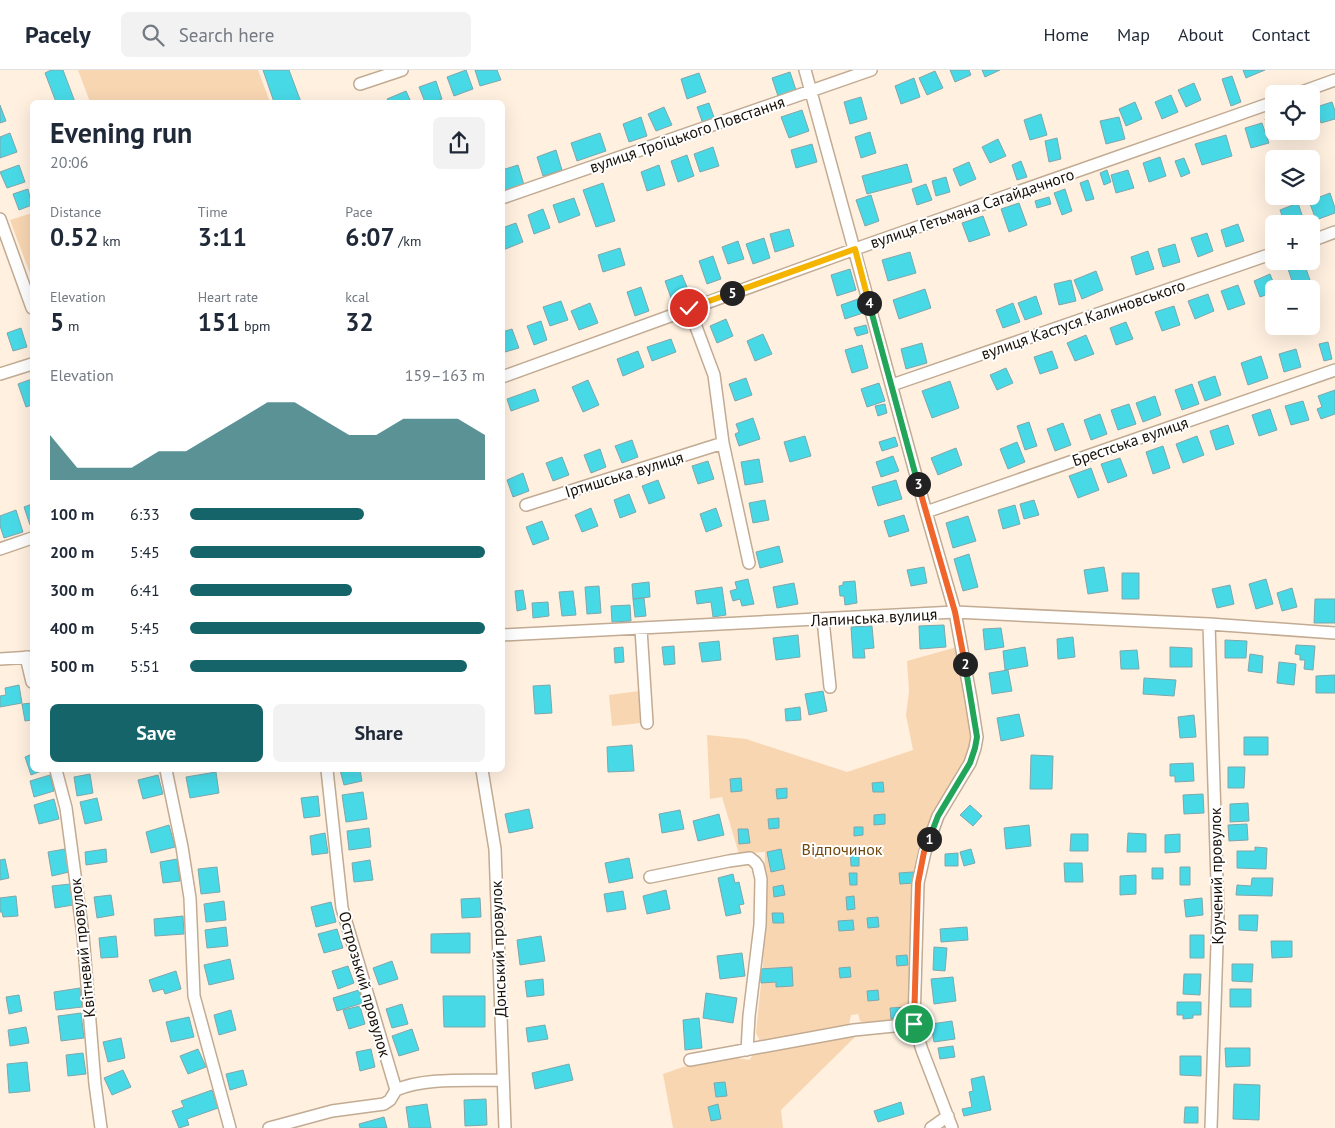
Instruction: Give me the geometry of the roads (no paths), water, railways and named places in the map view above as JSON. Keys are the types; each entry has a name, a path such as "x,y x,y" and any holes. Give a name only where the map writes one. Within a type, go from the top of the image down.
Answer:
{"street":[{"path":"360,84 402,70"},
{"path":"805,70 955,612 972,699 977,737 975,748 970,763 938,816 924,852 918,883 914,1024 952,1128"},
{"name":"вулиця Троїцького Повстання","path":"505,197 871,70"},
{"path":"1320,85 1335,80"},
{"name":"вулиця Гетьмана Сагайдачного","path":"505,376 689,308 1265,105"},
{"path":"0,219 30,302"},
{"path":"1320,238 1335,232"},
{"name":"вулиця Кастуся Калиновського","path":"892,385 1265,257"},
{"path":"689,308 714,375 723,444 749,562"},
{"path":"0,374 30,365"},
{"name":"Брестська вулиця","path":"926,512 1335,370"},
{"name":"Іртишська вулиця","path":"526,505 723,444"},
{"path":"0,549 30,539"},
{"name":"Лапинська вулиця","path":"505,634 641,629 955,612 1209,624 1335,633"},
{"path":"823,620 830,687"},
{"name":"Кручений провулок","path":"1209,624 1218,914 1210,1128"},
{"path":"641,629 647,723"},
{"path":"0,658 29,657"},
{"name":"Квітневий провулок","path":"57,772 66,808 83,935 95,1084 101,1128"},
{"path":"166,772 182,847 190,898 194,996 230,1128"},
{"name":"Острозький провулок","path":"327,772 342,908 396,1090"},
{"name":"Донський провулок","path":"482,772 495,849 505,1128"},
{"path":"650,877 750,858 758,866 761,879 760,925 749,1016 747,1050"},
{"path":"690,1060 854,1030 914,1024"},
{"path":"269,1128 332,1111 384,1104 390,1100 396,1090 408,1085 435,1082 502,1080"},
{"path":"931,1128 948,1116"}],"park label":[{"name":"Відпочинок","path":"842,849"}]}
